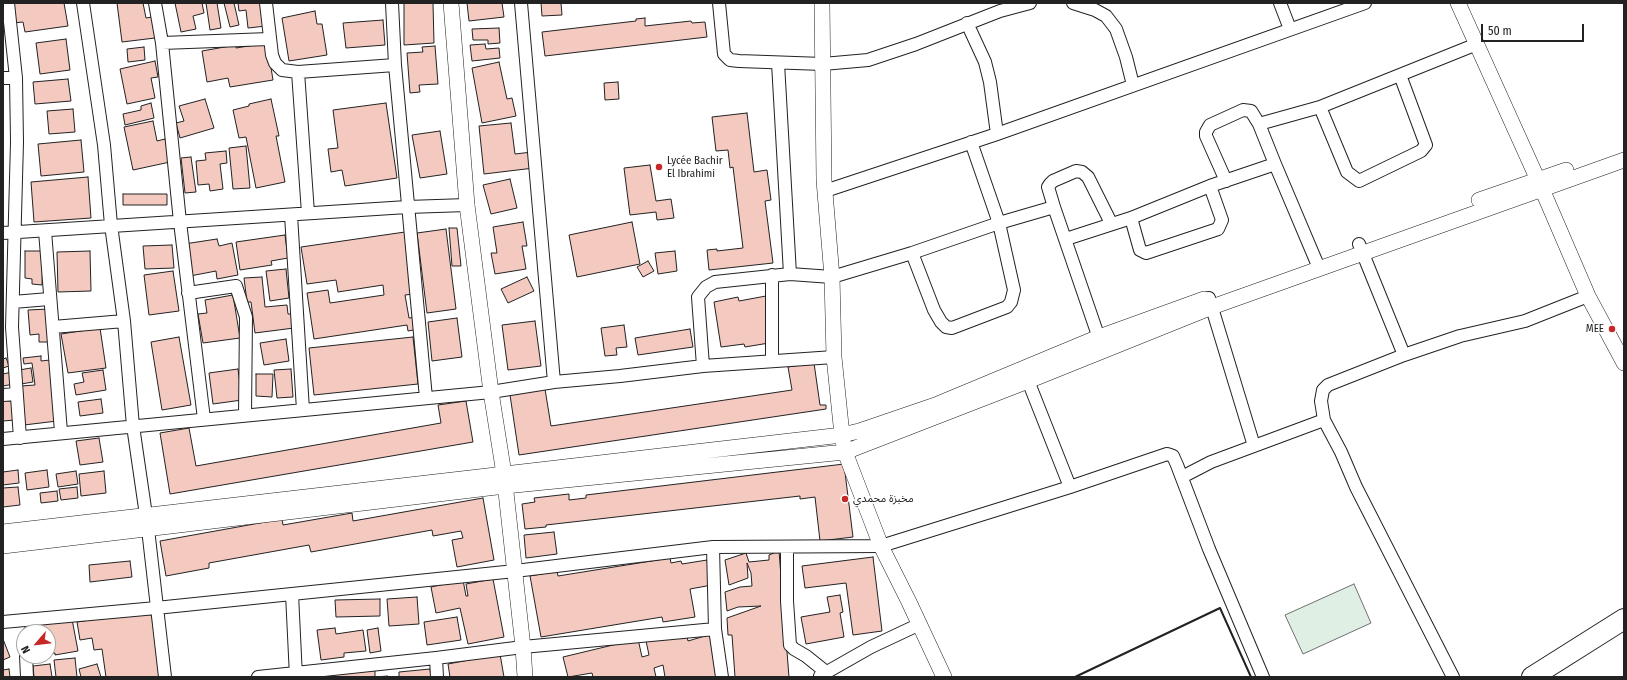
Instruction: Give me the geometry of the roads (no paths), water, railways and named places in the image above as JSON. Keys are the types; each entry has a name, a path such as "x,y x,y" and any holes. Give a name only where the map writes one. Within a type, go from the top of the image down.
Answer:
{"main road":[{"path":"1532,677 1624,619"},
{"path":"1552,677 1624,632"}],"street":[{"path":"8,3 16,78 17,142 13,302 7,327 17,394 20,438"},
{"path":"83,3 104,145 111,225 124,320 133,426 147,522 165,677"},
{"path":"155,3 162,43 180,222 204,420"},
{"path":"266,3 272,56 278,68 298,72 394,65"},
{"path":"392,3 394,65 426,398"},
{"path":"451,3 467,205 504,480 524,647 525,677"},
{"path":"521,3 554,382"},
{"path":"719,3 724,54 730,60 823,64 868,60 916,44 967,24 998,7 1030,3"},
{"path":"822,3 825,191 832,277 834,357 842,435 846,452 881,546 920,624 944,677"},
{"path":"1073,3 1095,10 1106,16 1116,28 1126,57 1133,85"},
{"path":"1280,3 1290,29"},
{"path":"825,191 997,134 1365,3"},
{"path":"1458,3 1540,184 1588,296 1624,363"},
{"path":"967,24 985,62 990,82 997,134"},
{"path":"162,43 270,39"},
{"path":"1259,124 1320,107 1477,44"},
{"path":"778,63 790,274"},
{"path":"298,72 308,213"},
{"path":"1320,107 1347,172 1359,181 1421,151 1426,145 1400,75"},
{"path":"3,78 16,78"},
{"path":"1226,180 1206,136 1208,128 1243,110 1247,110 1253,113 1259,124 1318,264"},
{"path":"912,253 934,310 941,322 946,327 952,328 1007,307 1011,302 1014,290 999,223 970,142"},
{"path":"504,480 846,452 1101,344 1210,302 1540,184 1624,151"},
{"path":"1540,184 1624,160"},
{"path":"1066,239 1131,218 1226,180 1275,164"},
{"path":"1101,344 1054,207 1048,187 1051,182 1079,170 1088,177 1111,224"},
{"path":"1131,218 1140,250 1146,253 1218,229 1222,220 1210,186"},
{"path":"3,233 290,214 467,205"},
{"path":"703,366 698,297 715,282 790,274 832,277 912,253 999,223 1054,207"},
{"path":"290,214 303,410"},
{"path":"45,231 49,299 53,327 61,432"},
{"path":"1361,248 1404,355"},
{"path":"772,276 772,361"},
{"path":"188,293 236,286 246,317 245,416"},
{"path":"1453,677 1324,420 1321,401 1324,388 1328,385 1404,355 1460,336 1525,321 1588,296"},
{"path":"13,302 49,299"},
{"path":"1210,302 1254,446"},
{"path":"53,327 124,320"},
{"path":"3,439 61,432 204,420 491,392 554,382 703,366 834,357"},
{"path":"3,546 147,522 504,480 842,435 859,431 1026,375"},
{"path":"1026,375 1070,487"},
{"path":"3,395 17,394"},
{"path":"1182,477 1212,462 1324,420"},
{"path":"3,622 156,608 515,571 713,547 787,548 881,546 1070,487 1165,454 1173,456 1209,549 1263,677"},
{"path":"3,532 75,525 147,522"},
{"path":"713,547 715,629 722,677"},
{"path":"787,548 787,601 790,645 794,650 806,656 823,675 871,647 920,624"},
{"path":"292,594 296,675"},
{"path":"23,620 23,624"},
{"path":"258,677 296,675 524,647 715,629"},
{"path":"436,658 437,677"},
{"path":"26,664 27,677"}],"place":[{"name":"Lycée Bachir El Ibrahimi","path":"659,167"},
{"name":"MEE","path":"1612,329"},
{"name":"مخبزة محمدي","path":"845,499"}]}
